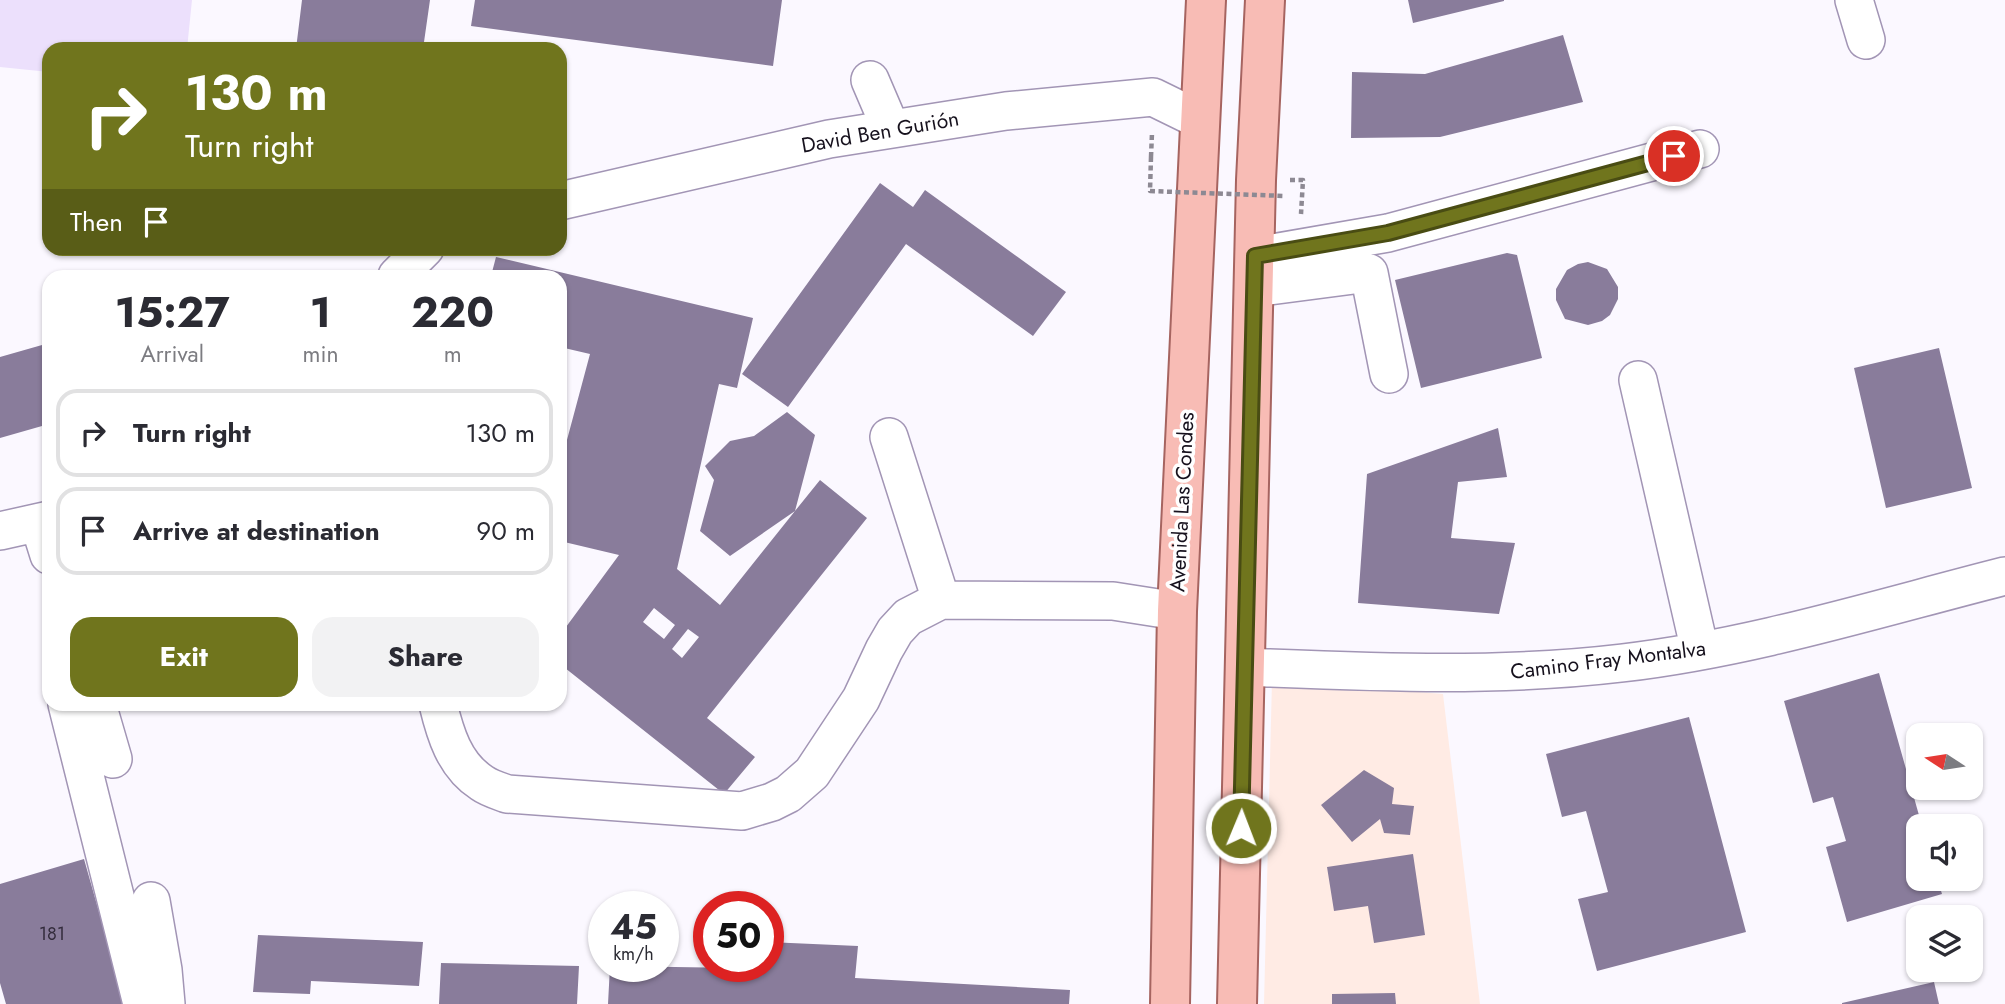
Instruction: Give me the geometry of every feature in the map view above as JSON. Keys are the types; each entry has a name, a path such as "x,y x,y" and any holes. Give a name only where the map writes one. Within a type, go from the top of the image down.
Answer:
{"main road":[{"name":"Avenida Las Condes","path":"1170,1004 1177,611 1206,0"},
{"path":"1237,1004 1255,272 1270,188 1265,0"},
{"path":"1200,120 1229,142 1270,188"}],"street":[{"path":"1854,0 1866,40"},
{"path":"870,80 891,129"},
{"name":"David Ben Gurión","path":"567,199 778,149 1006,111 1153,97 1200,120"},
{"path":"1255,272 1388,233 1700,149"},
{"path":"403,270 417,256"},
{"path":"1255,272 1369,273 1389,374"},
{"path":"1638,380 1700,651"},
{"path":"888,437 941,600"},
{"path":"0,531 42,533"},
{"name":"Camino Fray Montalva","path":"1245,667 1469,674 1545,671 1622,663 1767,637 2005,576"},
{"path":"440,711 451,748 462,765 482,783 507,794 742,811 788,794 812,774 861,699 895,631 908,617 941,600 1113,601 1177,611"},
{"path":"69,711 142,1004"},
{"path":"99,711 113,759"},
{"path":"151,901 166,1004"}],"path":[{"path":"1151,157 1150,191 1270,188"}],"shaded area":[{"path":"0,0 192,0 188,42 42,42 42,71 0,67"},
{"path":"1272,680 1443,694 1480,1004 1264,1004"}],"building":[{"path":"302,0 430,0 424,42 297,42"},
{"path":"475,0 782,0 773,66 471,26"},
{"path":"1408,0 1504,0 1504,1 1413,23"},
{"path":"1563,35 1583,102 1440,137 1351,138 1352,72 1425,74"},
{"path":"880,183 913,207 925,190 1066,292 1033,336 906,244 788,407 742,374"},
{"path":"1507,253 1517,255 1542,358 1421,388 1395,280"},
{"path":"496,257 551,270 493,270"},
{"path":"1588,262 1607,269 1618,287 1618,299 1610,315 1602,321 1588,325 1565,319 1556,300 1556,289 1567,270"},
{"path":"567,274 753,318 737,388 719,384 677,569 720,605 820,480 867,518 707,718 755,757 724,794 567,670 567,626 619,555 567,543 567,440 590,354 567,349","holes":["654,608 675,625 664,639 643,622","688,629 699,637 682,658 672,649"]},
{"path":"42,345 42,426 0,438 0,357"},
{"path":"1939,348 1972,488 1886,508 1854,368"},
{"path":"787,412 815,435 795,511 730,556 700,531 714,480 705,466 730,441 754,436"},
{"path":"1498,428 1507,477 1458,482 1451,538 1515,543 1499,614 1358,603 1367,474"},
{"path":"1879,673 1906,769 1906,800 1915,800 1919,814 1906,814 1906,891 1941,891 1942,894 1847,922 1826,847 1846,841 1833,797 1813,803 1784,701"},
{"path":"1689,717 1746,932 1597,971 1578,899 1608,892 1586,811 1562,817 1546,754"},
{"path":"1364,770 1394,788 1392,804 1414,806 1410,835 1384,833 1380,819 1352,842 1321,805"},
{"path":"1413,854 1425,935 1374,943 1368,906 1334,911 1327,867"},
{"path":"84,859 125,1004 6,1004 0,983 0,884"},
{"path":"258,935 423,942 419,986 311,981 310,994 253,992"},
{"path":"784,943 858,946 855,978 1070,990 1069,1004 608,1004 609,982 679,982 679,967 693,967 693,982 784,982"},
{"path":"441,963 579,966 577,1004 439,1004"},
{"path":"1934,982 1939,1004 1842,1004"},
{"path":"1395,993 1396,1004 1332,1004 1332,994"}],"route":[{"path":"1241,828 1255,256 1388,233 1674,156"}]}
